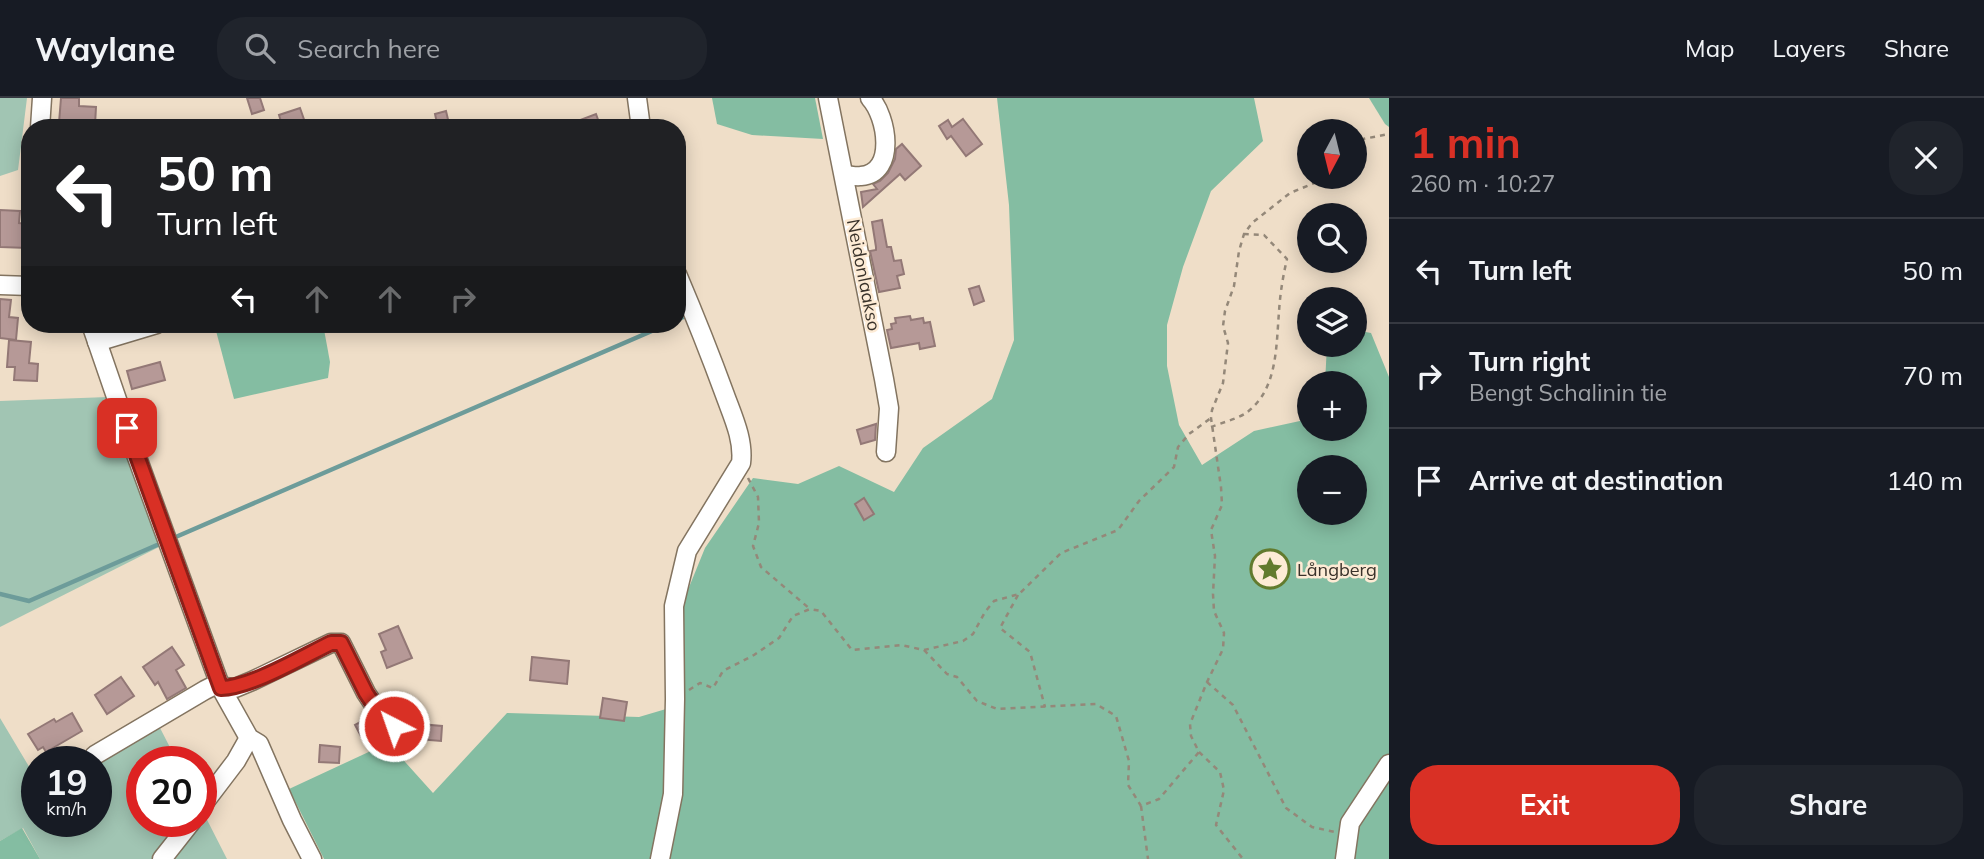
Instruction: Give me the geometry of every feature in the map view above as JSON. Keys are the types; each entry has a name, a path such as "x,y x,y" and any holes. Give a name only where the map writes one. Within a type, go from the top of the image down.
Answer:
{"street":[{"path":"41,119 42,98"},
{"path":"637,98 640,119"},
{"name":"Neidonlaakso","path":"828,98 889,408 886,452"},
{"path":"844,175 862,176 870,173 880,165 885,154 883,123 870,98"},
{"path":"0,285 21,286"},
{"path":"660,859 673,794 674,606 687,551 741,463 743,450 706,343 686,295"},
{"path":"94,333 221,688 249,738 259,744 263,751 312,859"},
{"path":"97,342 127,333"},
{"path":"110,746 213,686 234,688 331,643 341,643 366,693 394,726"},
{"path":"217,786 249,738"},
{"path":"1345,859 1350,823 1389,764"},
{"path":"162,859 179,837"}],"path":[{"path":"1367,138 1389,134"},
{"path":"1243,859 1216,825 1224,790 1220,772 1199,752 1191,736 1190,724 1223,649 1224,633 1214,611 1215,556 1211,530 1222,505 1221,487 1210,418 1223,383 1228,344 1223,326 1225,311 1234,286 1244,234 1252,223 1290,193 1300,189"},
{"path":"1211,427 1245,413 1257,401 1269,383 1275,360 1287,258 1264,235 1244,234"},
{"path":"1045,707 1030,652 1000,628 1019,594 1060,553 1118,530 1139,501 1174,467 1178,447 1189,434 1210,418"},
{"path":"741,463 758,497 759,523 753,546 761,567 810,609 821,611 852,650 901,645 924,650 962,641 973,634 994,601 1019,594"},
{"path":"675,699 700,683 713,688 723,671 779,638 793,616 810,609"},
{"path":"924,650 947,674 957,677 977,701 997,709 1096,704 1116,716 1129,761 1128,785 1141,806 1148,859"},
{"path":"1207,682 1233,705 1286,808 1312,827 1348,834"},
{"path":"1141,806 1159,799 1199,752"}],"green space":[{"path":"0,98 27,98 24,119 21,119 18,170 0,176"},
{"path":"712,98 815,98 823,139 752,135 717,124"},
{"path":"997,98 1254,98 1263,141 1211,191 1183,267 1167,325 1167,366 1179,425 1202,465 1254,431 1297,422 1297,441 1367,441 1367,371 1326,371 1326,357 1367,357 1367,332 1371,333 1389,377 1389,859 667,859 682,797 683,602 705,548 753,478 798,484 839,466 894,492 923,448 992,399 1014,340 1009,205"},
{"path":"1369,98 1389,98 1389,127 1385,124"},
{"path":"217,333 325,333 330,362 328,378 234,399"},
{"path":"108,397 159,547 0,627 0,401"},
{"path":"666,709 665,796 652,859 324,859 289,789 388,743 433,793 507,713 639,717"},
{"path":"0,718 21,753 21,829 0,841"},
{"path":"159,726 169,746 126,746 126,837 216,837 227,859 40,859 28,837 112,837 112,748"},
{"path":"21,829 21,837 27,837 40,859 0,859 0,841"}],"building":[{"path":"61,98 79,98 79,106 96,107 95,119 59,119"},
{"path":"247,98 260,98 264,110 252,114"},
{"path":"300,108 304,119 280,119 279,115"},
{"path":"446,111 448,119 436,119 435,114"},
{"path":"596,114 598,119 583,119"},
{"path":"963,119 982,144 966,156 951,136 947,139 939,126 948,120 952,127"},
{"path":"902,144 921,166 905,180 900,174 863,207 861,192 877,189 873,184 888,173 895,159 896,149"},
{"path":"0,210 20,211 21,248 0,247"},
{"path":"882,220 887,247 891,247 894,261 901,260 904,274 897,276 900,288 879,292 870,251 876,250 872,222"},
{"path":"979,286 984,301 974,305 969,289"},
{"path":"0,299 11,300 9,317 18,318 16,340 0,338"},
{"path":"910,316 911,320 923,318 924,323 930,322 935,346 920,349 919,343 891,348 887,330 892,329 891,324 896,323 895,318"},
{"path":"9,340 31,342 29,363 38,364 37,381 14,380 15,367 7,367"},
{"path":"160,362 165,380 132,389 127,371"},
{"path":"876,424 875,440 861,444 857,430"},
{"path":"864,498 874,514 864,520 855,504"},
{"path":"398,626 412,658 387,668 381,652 386,650 379,634"},
{"path":"172,647 184,665 176,670 186,688 167,699 158,682 155,685 143,667"},
{"path":"532,657 569,661 567,684 530,680"},
{"path":"121,677 134,696 107,714 95,695"},
{"path":"603,698 627,702 624,721 600,718"},
{"path":"72,713 82,731 56,746 36,746 28,734 54,719 56,722"},
{"path":"364,720 374,737 364,742 355,725"},
{"path":"419,724 442,726 441,741 418,739"},
{"path":"320,745 340,747 339,763 319,762"}],"waterway":[{"path":"178,536 647,333"},
{"path":"0,594 29,601 157,545"}],"place":[{"name":"Långberg","path":"1270,569"}],"route":[{"path":"127,428 221,688 234,688 331,643 341,643 366,693 394,726"}]}
